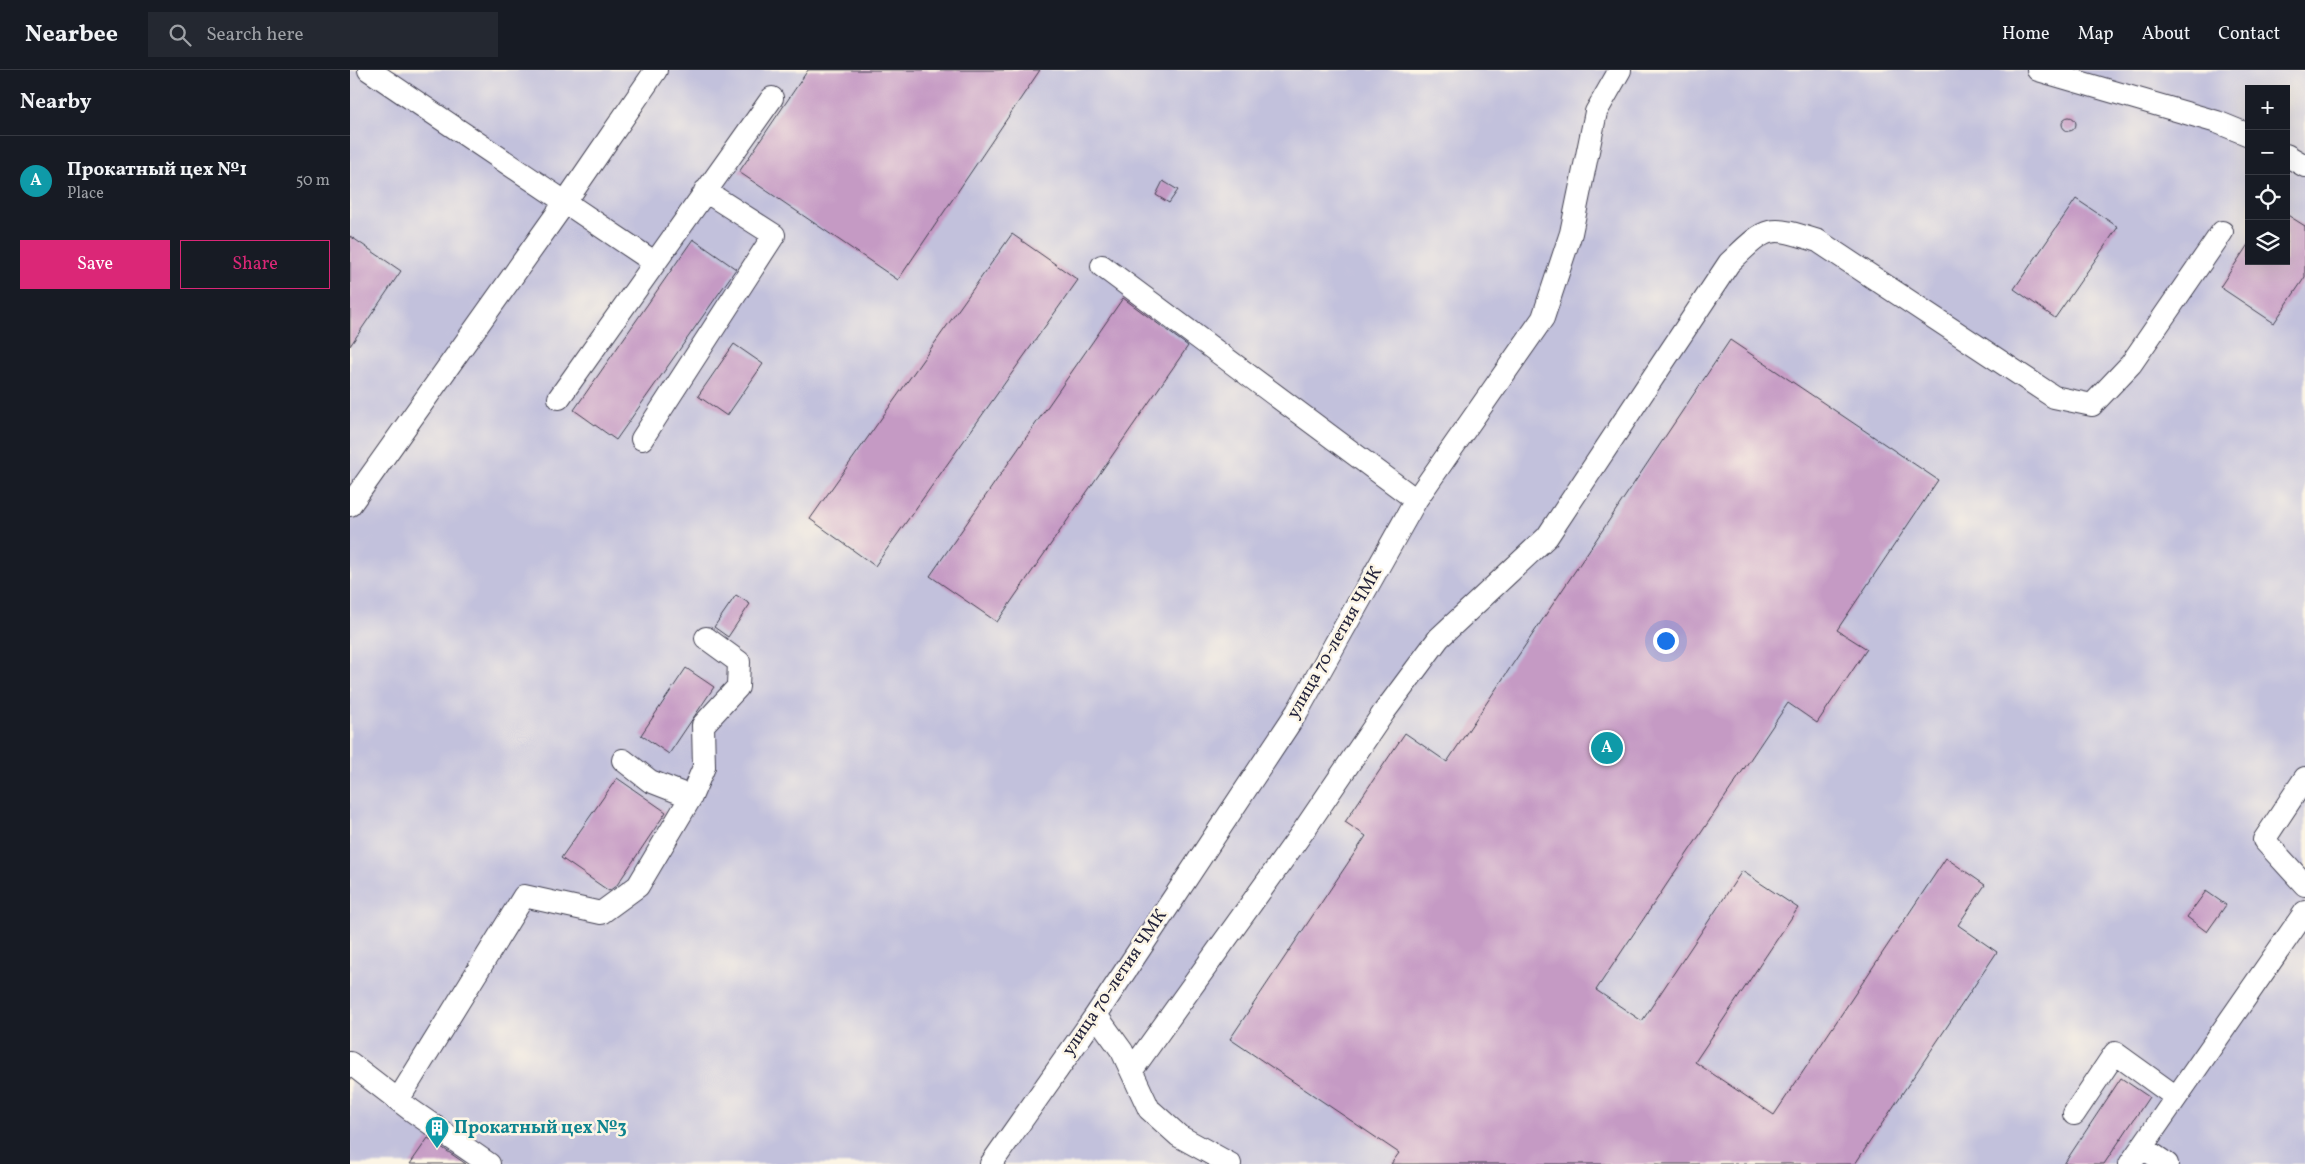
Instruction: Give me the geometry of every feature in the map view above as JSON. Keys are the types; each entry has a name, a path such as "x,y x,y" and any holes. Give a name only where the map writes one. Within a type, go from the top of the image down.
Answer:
{"street":[{"path":"369,70 654,262"},
{"path":"350,505 566,201 656,70"},
{"name":"улица 70-летия ЧМК","path":"991,1164 1096,1015 1297,712 1416,500 1543,318 1570,233 1596,112 1620,70"},
{"path":"2038,70 2216,122 2245,133"},
{"path":"559,398 772,98"},
{"path":"2290,157 2305,166"},
{"path":"642,439 774,235 705,191"},
{"path":"1132,1070 1304,830 1384,712 1439,638 1547,537 1729,263 1759,235 1771,230 1796,233 1818,240 2054,397 2092,404 2131,364 2222,232"},
{"path":"1102,266 1416,500"},
{"path":"398,1100 524,896 601,913 638,886 691,797 704,767 703,725 738,687 738,662 706,638"},
{"path":"623,760 650,782 691,797"},
{"path":"2305,778 2264,840 2305,885"},
{"path":"2167,1164 2136,1155 2305,912"},
{"path":"1096,1015 1122,1050 1149,1109 1179,1136 1230,1164"},
{"path":"2074,1114 2115,1052 2176,1097"},
{"path":"350,1064 489,1164"}],"shaded area":[{"path":"350,70 2305,70 2305,1164 350,1164"}],"building":[{"path":"808,70 1040,70 898,280 739,172"},
{"path":"2066,117 2072,117 2076,124 2072,131 2066,131 2062,127 2062,121"},
{"path":"1163,181 1178,190 1169,203 1156,195"},
{"path":"2076,199 2118,227 2055,318 2014,289"},
{"path":"2290,217 2305,226 2305,277 2274,323 2220,287 2245,249 2245,265 2290,265"},
{"path":"1012,234 1078,280 875,566 810,519"},
{"path":"350,236 401,271 350,346"},
{"path":"693,239 736,269 616,440 574,410"},
{"path":"1123,298 1188,346 997,622 930,576"},
{"path":"1730,340 1938,480 1837,630 1867,649 1817,723 1788,703 1596,990 1642,1021 1742,871 1798,908 1695,1062 1774,1115 1946,858 1985,885 1958,925 1997,952 1855,1164 1391,1164 1399,1153 1230,1039 1366,836 1345,822 1405,733 1447,762"},
{"path":"734,344 763,364 727,416 698,396"},
{"path":"736,595 750,604 728,637 714,627"},
{"path":"686,668 714,687 669,754 641,735"},
{"path":"617,778 666,812 617,885 609,891 561,858"},
{"path":"2206,891 2226,905 2207,932 2187,917"},
{"path":"2121,1078 2149,1097 2104,1164 2064,1164"},
{"name":"Прокатный цех №3","path":"428,1138 466,1164 410,1164"}],"place":[{"name":"Прокатный цех №1","path":"1607,748"},
{"name":"Прокатный цех №3","path":"437,1149"}]}
